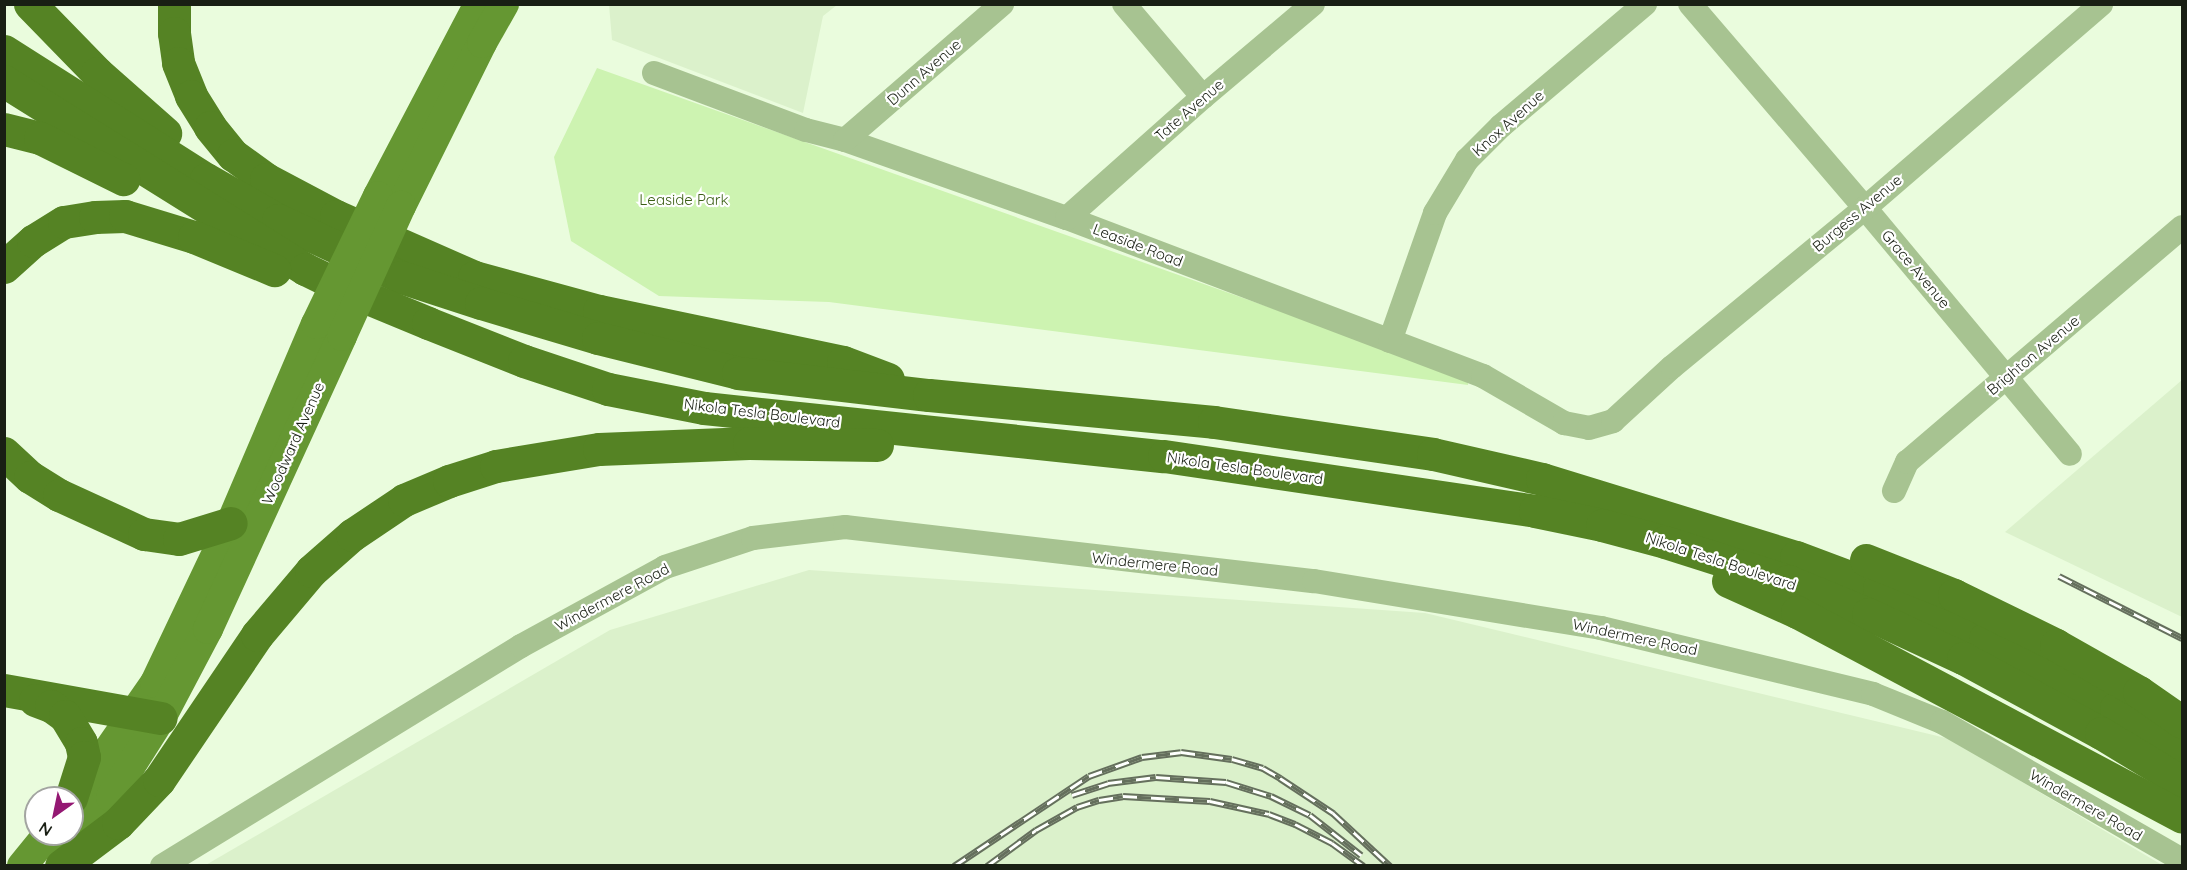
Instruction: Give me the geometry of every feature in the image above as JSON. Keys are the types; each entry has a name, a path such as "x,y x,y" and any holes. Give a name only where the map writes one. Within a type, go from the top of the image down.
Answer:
{"highway":[{"path":"30,4 139,111 199,162 278,220"},
{"path":"174,4 174,33 178,63 191,96 210,127 232,155 258,173 336,216 474,277 599,311 843,362 929,395"},
{"path":"4,51 206,179 278,220"},
{"path":"4,81 278,254"},
{"path":"4,129 40,138 95,163 201,223 278,254"},
{"path":"4,267 33,241 64,222 95,217 125,216 194,237 429,334 524,361"},
{"name":"Nikola Tesla Boulevard","path":"278,220 401,277 597,338 738,373 929,395 1214,422 1433,454 1542,479 1796,556 1879,588 1985,639 2109,720 2182,783"},
{"name":"Nikola Tesla Boulevard","path":"278,254 346,289 524,361 608,389 704,408 1164,456 1535,512 1665,542 1788,581 2109,720 2182,749"},
{"path":"61,866 118,823 159,780 257,635 311,571 352,535 389,509 448,481 496,466 598,449 749,443 902,446 1065,457 1164,456"},
{"path":"4,453 30,477 58,495 144,534 179,538 231,523"},
{"path":"1542,479 1618,486 1842,550 1954,595 2055,645 2139,692 2182,722"},
{"path":"1535,512 1668,555 1797,612 2182,817"},
{"path":"9,691 148,716"},
{"path":"9,691 51,706 65,716 81,743 84,757 75,786"}],"main road":[{"name":"Woodward Avenue","path":"55,866 111,797 148,716 155,682 231,523 329,330 479,4"},
{"name":"Woodward Avenue","path":"390,201 504,4"},
{"name":"Woodward Avenue","path":"84,789 148,716 208,629 329,330"},
{"path":"22,866 38,846"}],"street":[{"name":"Dunn Avenue","path":"845,140 1002,4"},
{"path":"1124,4 1203,97"},
{"name":"Tate Avenue","path":"1067,218 1312,4"},
{"name":"Knox Avenue","path":"1390,341 1435,213 1467,160 1501,126 1646,4"},
{"name":"Grace Avenue","path":"1690,4 1865,208 2070,454"},
{"name":"Burgess Avenue","path":"1613,421 1672,367 1865,208 2101,4"},
{"name":"Leaside Road","path":"654,73 806,130 845,140 1067,218 1483,376 1564,423 1589,428 1613,421"},
{"name":"Brighton Avenue","path":"1894,490 1907,462 2182,227"},
{"name":"Windermere Road","path":"162,866 521,645 665,567 753,538 845,527 1314,581 1601,628 1873,694 1942,722 2182,860"}],"shaded area":[{"path":"609,4 837,5 823,16 803,113 612,40"},
{"path":"2182,380 2182,617 2005,532"},
{"path":"809,570 1425,613 1950,739 2162,865 204,866 610,630"}],"green space":[{"name":"Leaside Park","path":"597,68 1468,378 1468,385 829,302 659,296 571,241 554,157"}],"railway":[{"path":"2059,576 2182,638"},
{"path":"954,866 1089,776 1142,757 1181,752 1232,759 1263,768 1333,813 1390,866"},
{"path":"1072,795 1108,783 1156,777 1226,782 1271,796 1310,815 1361,855"},
{"path":"987,866 1036,830 1077,807 1123,796 1210,801 1269,814 1332,843 1364,866"}]}
